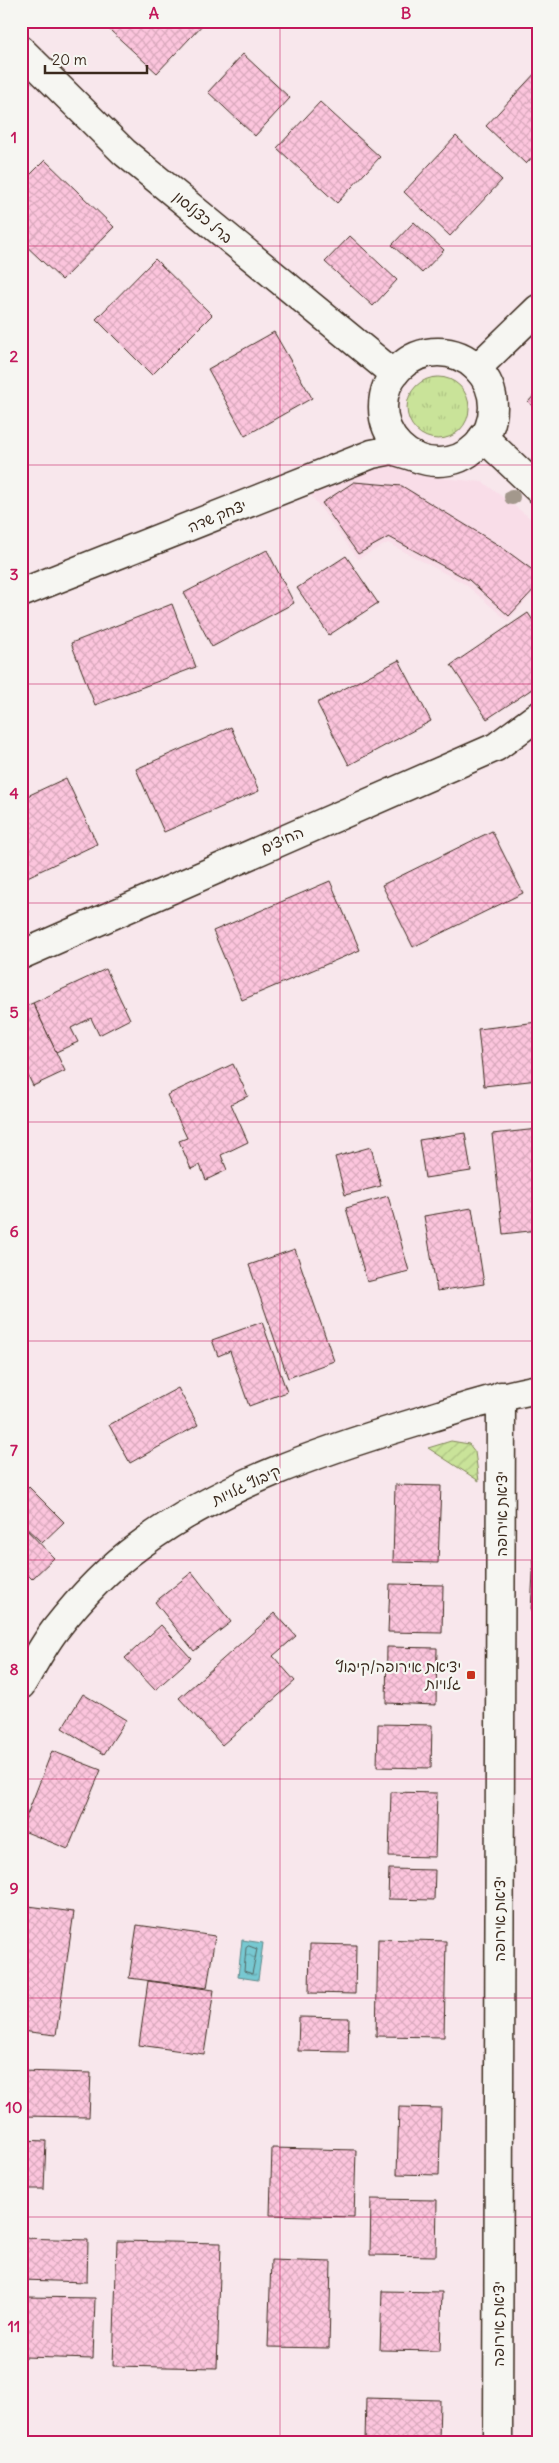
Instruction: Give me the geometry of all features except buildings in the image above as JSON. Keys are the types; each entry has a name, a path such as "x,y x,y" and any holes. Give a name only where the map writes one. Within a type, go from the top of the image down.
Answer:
{"street":[{"name":"ברל כצנלסון","path":"21,50 124,152 394,374"},
{"path":"477,368 538,309"},
{"path":"435,352 453,353 470,361 477,368 483,374 491,391 493,409 490,426 484,436 467,454 450,461 432,462 415,457 400,447 388,432 383,415 383,396 389,379 401,365 417,355 435,352"},
{"path":"484,436 538,489"},
{"name":"יצחק שדה","path":"21,593 372,454 392,450 415,457"},
{"name":"החיצים","path":"21,955 496,747 538,716"},
{"name":"קיבוץ גלויות","path":"21,1685 54,1631 92,1587 138,1545 186,1513 278,1470 353,1441 501,1396 538,1389"},
{"name":"יציאת אירופה","path":"498,2442 501,1396"}],"shaded area":[{"path":"388,461 409,466 422,476 483,482 538,524 538,588 508,621 465,584 388,543 358,559 311,495 349,474"}],"green space":[{"path":"432,377 444,377 460,386 467,396 469,408 467,420 460,430 444,439 432,439 421,434 412,425 407,414 407,402 412,391 421,382"},
{"path":"451,1441 469,1444 475,1452 479,1481 428,1448"}],"water":[{"path":"242,1940 263,1943 258,1980 238,1977"}],"place":[{"name":"יציאת אירופה/קיבוץ גלויות","path":"471,1675"}]}
